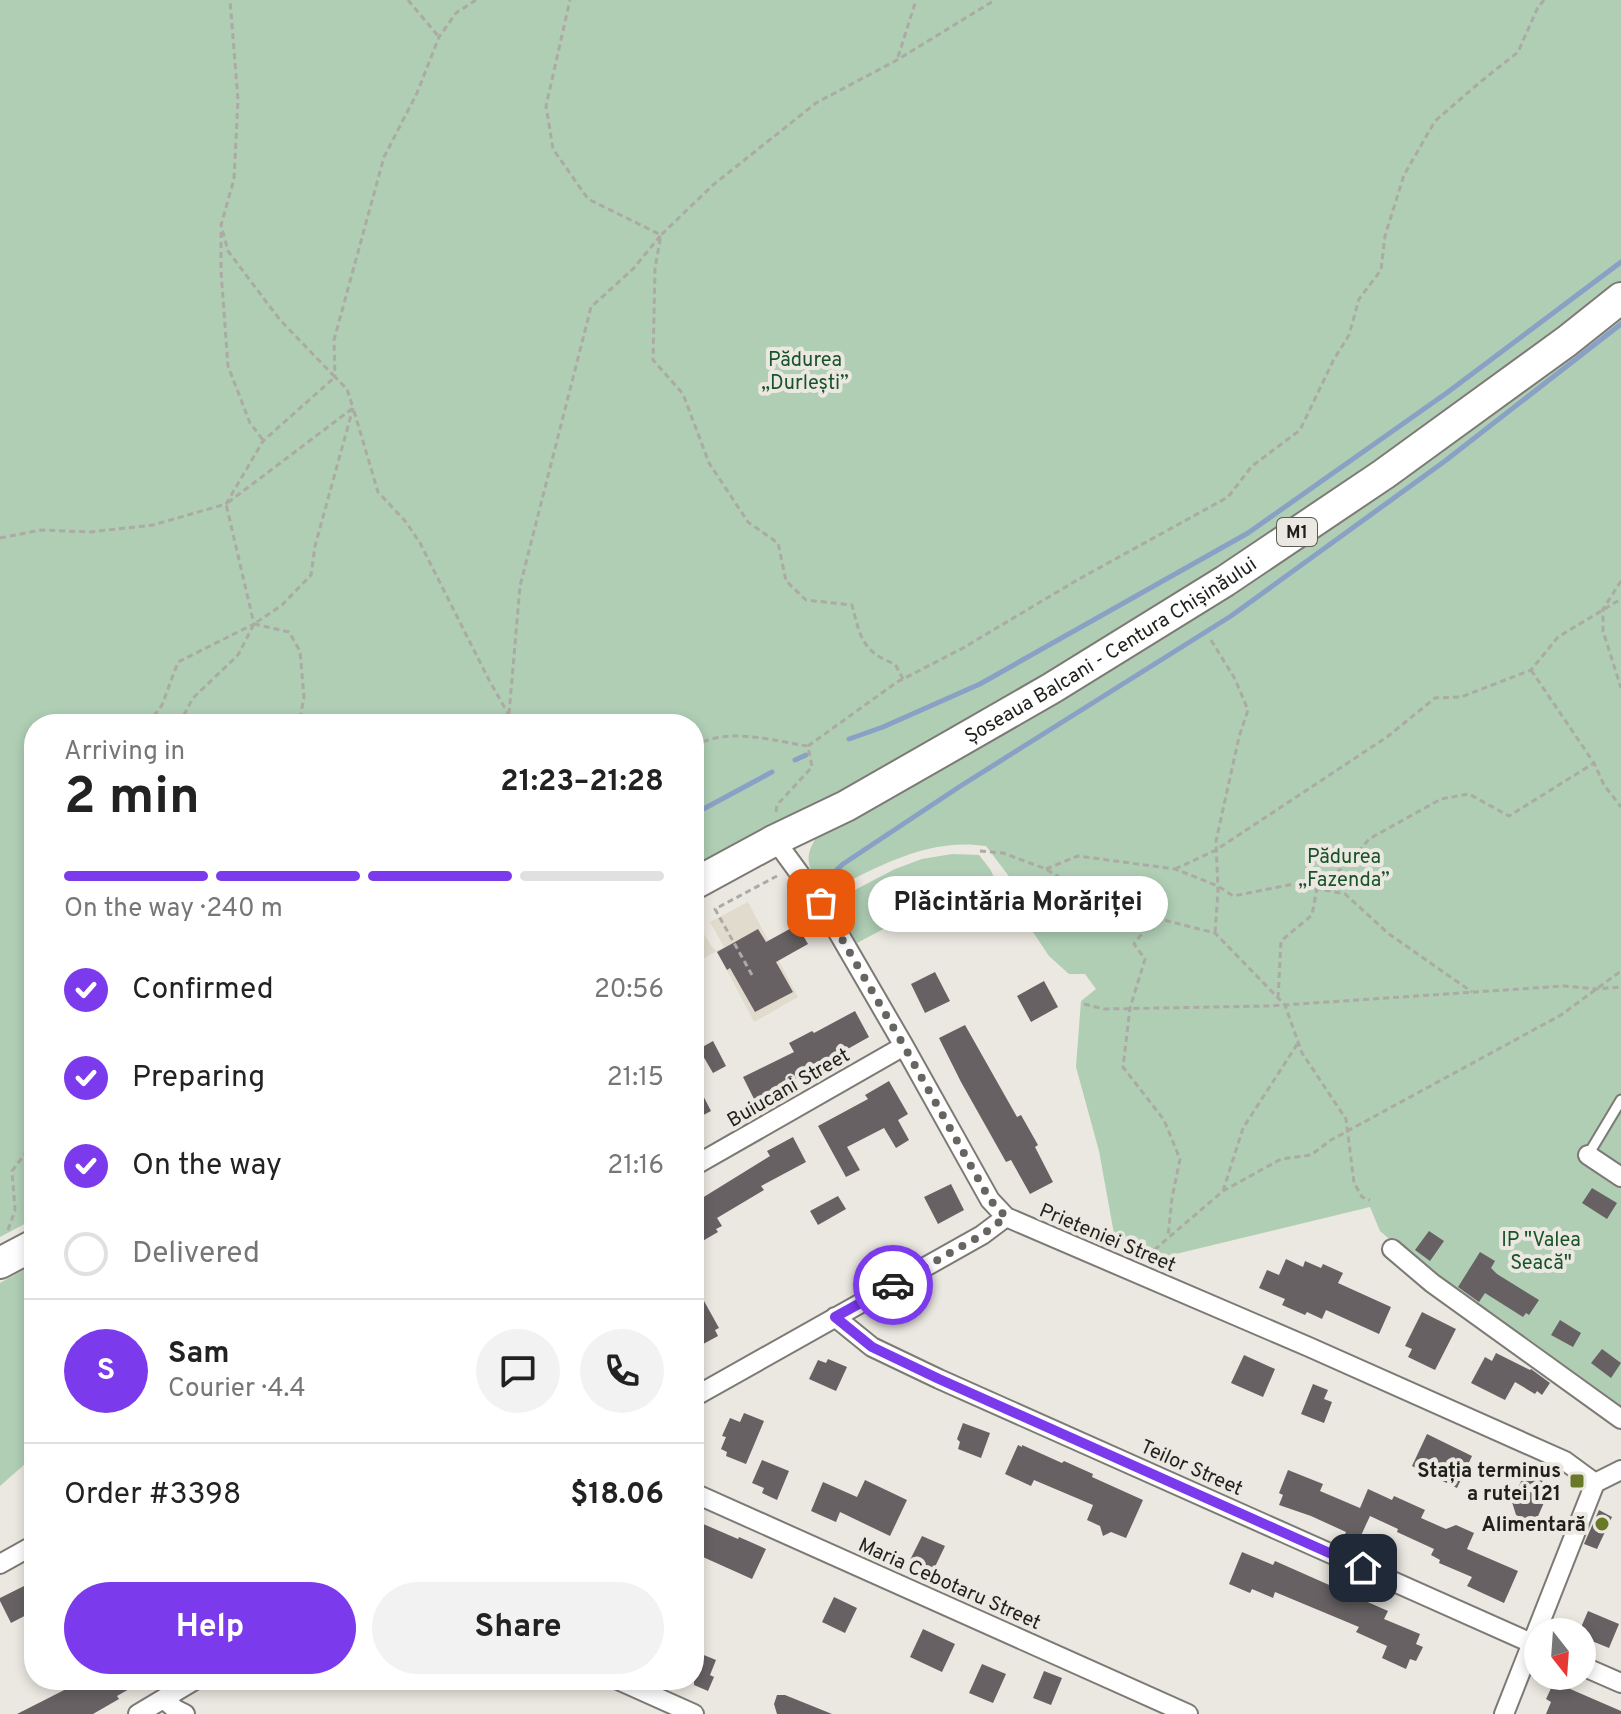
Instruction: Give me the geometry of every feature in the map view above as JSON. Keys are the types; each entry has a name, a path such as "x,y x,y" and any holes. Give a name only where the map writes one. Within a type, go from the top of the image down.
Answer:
{"highway":[{"name":"Șoseaua Balcani - Centura Chișinăului","path":"704,879 846,806 971,735 1225,581 1384,474 1621,298"}],"street":[{"name":"Prieteniei Street","path":"775,840 821,903 990,1200 1006,1217 1565,1461 1595,1483"},
{"name":"Buiucani Street","path":"704,1160 904,1046"},
{"path":"1588,1155 1621,1177"},
{"path":"704,1391 982,1235 1006,1217"},
{"path":"1392,1249 1432,1283 1621,1419"},
{"name":"Teilor Street","path":"835,1317 872,1347 939,1379 1524,1640"},
{"path":"1545,1618 1595,1483 1621,1470"},
{"name":"Maria Cebotaru Street","path":"704,1497 1188,1714"},
{"path":"0,1564 24,1551"},
{"path":"1504,1714 1524,1669"},
{"path":"1596,1672 1621,1683"},
{"path":"138,1714 170,1690 175,1709 185,1714"},
{"path":"640,1690 694,1714"}],"lane":[{"path":"1588,1155 1621,1100"}],"path":[{"path":"230,0 238,100 234,179 221,225 228,366 250,423 263,441"},
{"path":"408,0 439,37"},
{"path":"184,714 193,698 238,655 254,624 226,504 263,441 335,377 334,340 384,157 417,93 439,37 456,13 476,0"},
{"path":"570,0 546,106 553,149 588,199 661,235"},
{"path":"897,60 916,0"},
{"path":"509,714 520,586 591,307 633,269 661,235 713,185 816,103 897,60 995,0"},
{"path":"704,740 750,737 808,746 903,679 1228,497 1252,466 1300,430 1349,335 1359,299 1381,270 1385,236 1404,175 1435,121 1518,52 1544,0"},
{"path":"221,225 228,251 280,320 347,389 378,492 406,522 420,543 509,714"},
{"path":"661,235 655,268 653,360 683,394 709,463 748,522 778,543 786,581 806,600 852,605 864,644 884,660 895,664 903,679"},
{"path":"0,538 41,530 90,532 153,525 226,504 353,408"},
{"path":"155,714 162,705 178,662 254,624 282,605 311,575 315,546 353,408"},
{"path":"1621,581 1603,609 1603,631 1621,688"},
{"path":"1175,869 1216,850 1387,737 1435,698 1461,697 1531,670 1558,637 1621,599"},
{"path":"254,624 289,632 300,651 304,697 301,714"},
{"path":"1211,640 1235,679 1248,710 1216,841 1218,886 1215,933"},
{"path":"1531,670 1621,807"},
{"path":"775,840 777,805 812,767 808,746"},
{"path":"1278,998 1281,941 1312,915 1317,888 1351,861 1369,839 1441,799 1469,794 1509,816 1594,763"},
{"path":"980,851 1003,853 1046,869 1105,905 1215,933 1285,1005 1302,1053 1346,1119 1354,1183 1362,1197 1370,1200"},
{"path":"1046,869 1078,856 1175,869 1218,886 1233,896 1294,884 1345,894 1389,934 1472,992"},
{"path":"752,975 715,909 795,866"},
{"path":"1151,917 1134,944 1145,959 1130,1008 1123,1067 1164,1120 1180,1159 1167,1238"},
{"path":"1141,1276 1153,1251 1223,1191 1281,1159 1311,1155 1331,1140 1561,1015 1621,971"},
{"path":"1084,1004 1104,1009 1285,1005 1564,986 1597,989 1621,987"},
{"path":"1223,1191 1243,1128 1298,1043"},
{"path":"13,1248 15,1210 12,1171 24,1155"}],"shaded area":[{"path":"748,902 798,997 754,1022 717,951 724,947 710,922"},
{"path":"704,934 717,951 704,958"}],"green space":[{"name":"Pădurea „Durlești”","path":"0,0 1621,0 1621,282 1522,357 1209,575 1030,686 704,866 704,714 24,714 24,1224 0,1237"},
{"name":"Pădurea „Fazenda”","path":"1621,316 1621,1408 1416,1262 1380,1231 1370,1207 1155,1259 1115,1239 1099,1151 1076,1067 1081,1001 1096,989 1085,974 1069,974 1049,956 1025,920 1011,879 986,846 964,844 923,850 825,893 810,867 809,854 816,838 1099,677 1257,577 1458,439"},
{"path":"952,854 979,855 998,885 938,900 857,943 830,903 895,869 922,859"},
{"path":"24,1270 24,1465 0,1486 0,1283"}],"building":[{"path":"797,925 808,944 776,962 793,992 755,1012 730,968 727,970 717,952 758,929 766,942"},
{"path":"935,972 950,1001 925,1013 911,984"},
{"path":"1044,981 1058,1007 1031,1022 1017,996"},
{"path":"855,1011 869,1037 756,1103 743,1077 794,1052 789,1043"},
{"path":"965,1025 1017,1117 1021,1115 1038,1145 1035,1147 1053,1182 1030,1194 1011,1160 1006,1162 939,1038"},
{"path":"713,1041 726,1066 713,1073 704,1058 704,1046"},
{"path":"889,1081 908,1114 898,1120 909,1140 896,1148 884,1128 847,1147 860,1170 846,1177 818,1126 868,1099 865,1095"},
{"path":"704,1097 711,1111 704,1115"},
{"path":"793,1137 806,1162 761,1186 764,1190 717,1218 722,1226 704,1240 704,1197 770,1156 767,1151"},
{"path":"951,1184 964,1210 938,1224 924,1197"},
{"path":"1592,1188 1617,1203 1607,1219 1582,1203"},
{"path":"838,1196 846,1209 818,1225 810,1211"},
{"path":"1429,1231 1444,1241 1430,1261 1415,1250"},
{"path":"1480,1252 1495,1261 1491,1268 1497,1274 1539,1300 1529,1315 1526,1313 1523,1317 1485,1293 1479,1302 1458,1287"},
{"path":"1286,1259 1303,1267 1305,1261 1321,1268 1323,1264 1343,1273 1338,1283 1391,1307 1379,1334 1326,1310 1322,1319 1307,1312 1305,1315 1282,1305 1285,1299 1259,1288 1267,1270 1279,1275"},
{"path":"704,1301 719,1328 715,1330 718,1336 704,1344"},
{"path":"1422,1312 1456,1329 1435,1370 1408,1357 1412,1349 1405,1346"},
{"path":"1560,1320 1581,1333 1573,1347 1551,1335"},
{"path":"1602,1349 1621,1363 1611,1378 1591,1363"},
{"path":"1496,1353 1531,1369 1550,1383 1542,1395 1515,1382 1505,1400 1471,1383 1485,1357 1492,1361"},
{"path":"1244,1355 1275,1369 1263,1397 1231,1383"},
{"path":"828,1359 847,1367 836,1391 809,1379 818,1360 826,1363"},
{"path":"1313,1384 1328,1390 1324,1399 1332,1402 1324,1423 1301,1414"},
{"path":"744,1413 764,1421 746,1464 726,1456 727,1452 721,1449 726,1437 722,1436 730,1418 740,1422"},
{"path":"963,1423 990,1433 981,1458 958,1449 960,1442 957,1439"},
{"path":"1427,1434 1472,1456 1457,1488 1412,1466"},
{"path":"1018,1445 1062,1463 1064,1461 1143,1500 1126,1538 1111,1532 1103,1536 1100,1526 1087,1520 1093,1505 1034,1480 1031,1486 1005,1474"},
{"path":"762,1460 789,1471 777,1500 762,1493 764,1488 752,1483"},
{"path":"1288,1470 1323,1484 1320,1491 1360,1508 1368,1489 1392,1500 1394,1496 1425,1510 1421,1518 1446,1529 1456,1525 1474,1533 1467,1549 1518,1571 1504,1603 1467,1586 1472,1577 1439,1563 1440,1560 1431,1555 1434,1549 1370,1516 1358,1542 1344,1536 1346,1532 1279,1505 1283,1495 1279,1493"},
{"path":"1525,1472 1543,1480 1541,1485 1550,1489 1535,1523 1516,1515 1512,1502"},
{"path":"865,1480 907,1500 890,1536 840,1512 836,1522 811,1511 823,1482 857,1497"},
{"path":"1599,1510 1612,1517 1597,1549 1584,1544"},
{"path":"704,1524 766,1549 752,1579 704,1557"},
{"path":"922,1536 945,1546 933,1571 910,1560"},
{"path":"1242,1552 1273,1565 1275,1561 1388,1611 1384,1619 1420,1634 1416,1644 1423,1647 1416,1661 1410,1659 1406,1669 1382,1658 1387,1646 1356,1632 1359,1627 1275,1592 1273,1598 1229,1584"},
{"path":"24,1586 24,1616 11,1623 0,1598"},
{"path":"834,1597 857,1608 845,1633 822,1622"},
{"path":"1588,1611 1619,1624 1609,1648 1596,1643 1596,1618 1585,1618"},
{"path":"923,1629 955,1644 942,1672 910,1657"},
{"path":"704,1655 716,1660 708,1691 704,1689"},
{"path":"982,1664 1006,1674 993,1703 969,1693"},
{"path":"1044,1671 1062,1678 1051,1705 1033,1698"},
{"path":"64,1690 128,1690 117,1696 119,1699 93,1714 17,1714"},
{"path":"1550,1690 1572,1690 1621,1711 1621,1714 1546,1714 1551,1702 1546,1699"},
{"path":"777,1695 785,1695 832,1714 777,1714 774,1704"}],"waterway":[{"path":"849,739 980,684 1248,533 1448,392 1621,262"},
{"path":"825,881 843,864 959,787 1231,616 1445,461 1621,324"},
{"path":"795,760 806,755"},
{"path":"704,809 772,772"}],"way so far":[{"path":"821,903 990,1200 1006,1217 982,1235 893,1285"}],"place":[{"name":"Plăcintăria Morăriței","path":"821,903"},
{"name":"Stația terminus a rutei 121","path":"1577,1481"},
{"name":"Alimentară","path":"1602,1524"}],"route":[{"path":"893,1285 835,1317 872,1347 939,1379 1363,1568"}],"park label":[{"name":"IP \"Valea Seacă\"","path":"1541,1250"}]}
